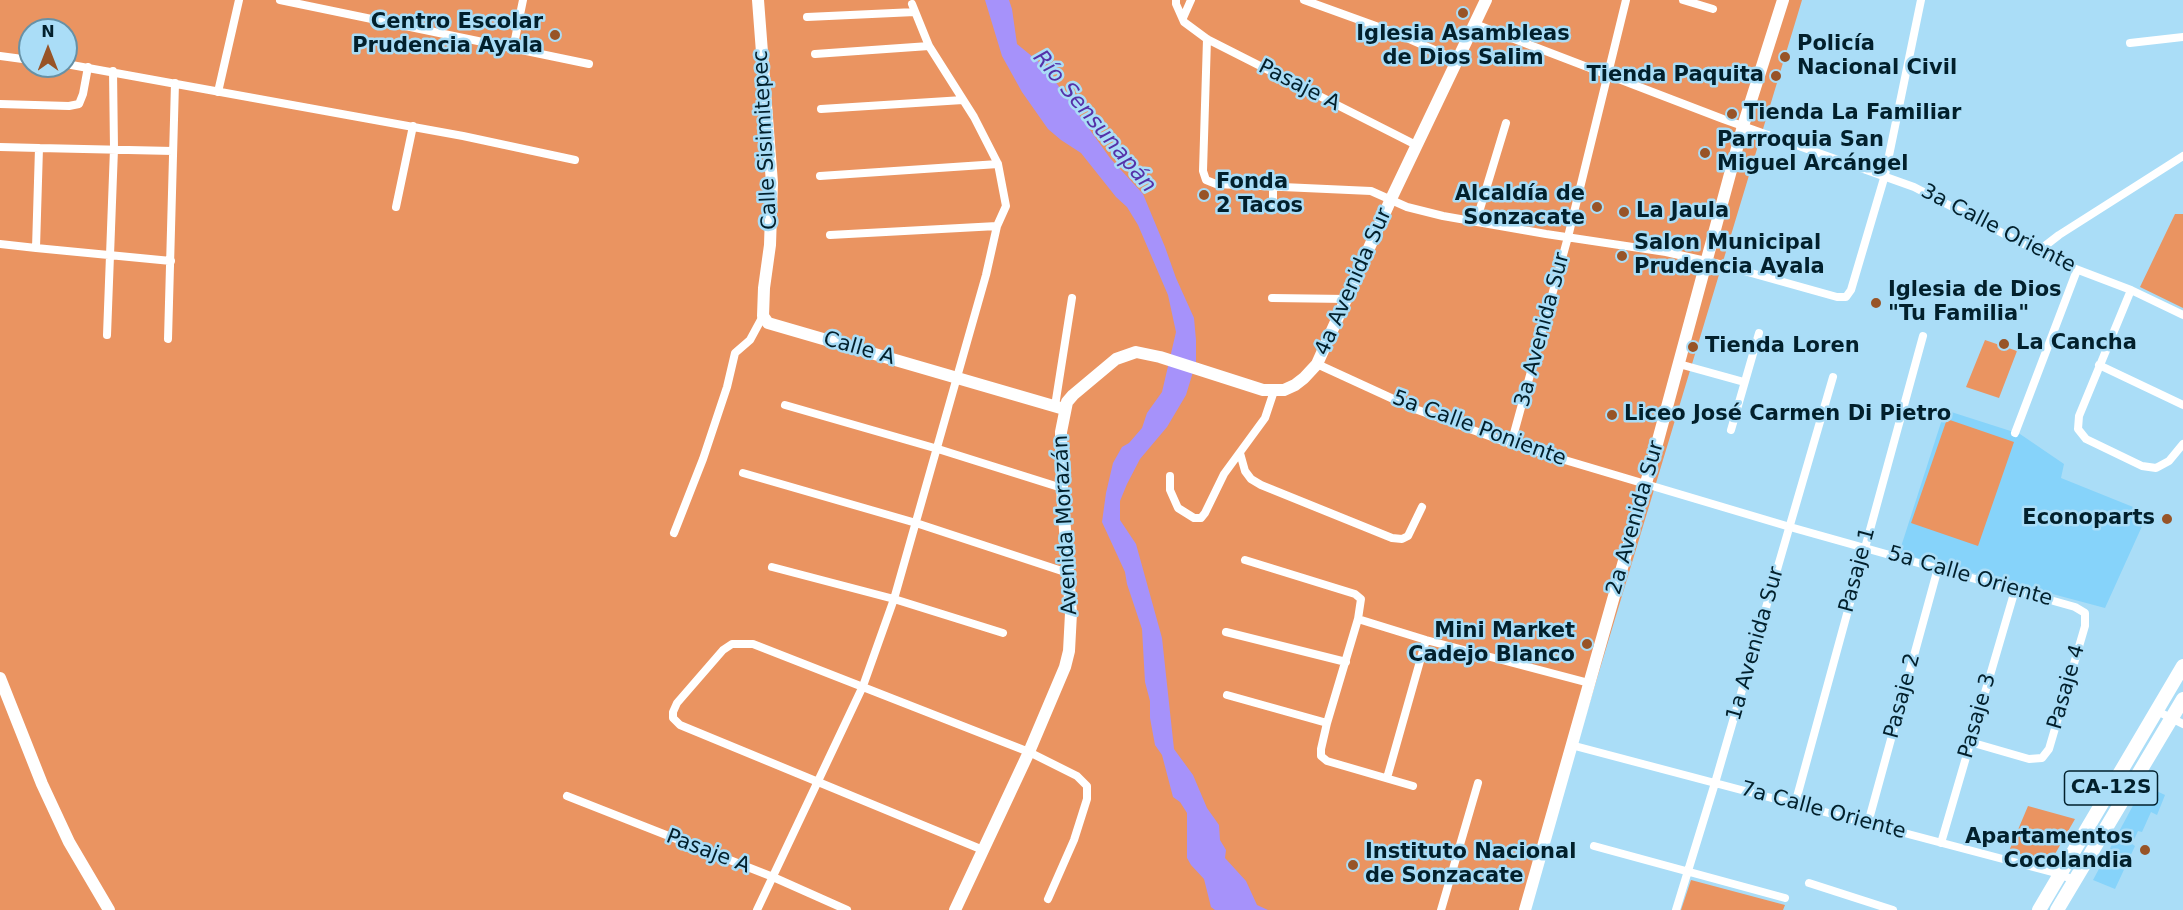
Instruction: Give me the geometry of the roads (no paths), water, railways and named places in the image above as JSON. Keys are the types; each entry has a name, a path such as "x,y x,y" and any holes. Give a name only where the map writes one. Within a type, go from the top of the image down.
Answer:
{"main road":[{"name":"CA-12S","path":"2039,910 2183,666"},
{"path":"2057,910 2177,721 2183,699"}],"street":[{"path":"218,92 239,0"},
{"path":"280,0 589,64"},
{"path":"513,49 523,0"},
{"name":"Calle Sisimitepec","path":"758,0 772,183 770,245 763,316"},
{"path":"1176,0 1184,20"},
{"path":"1184,20 1191,0"},
{"path":"1304,0 1398,34 1457,60"},
{"name":"4a Avenida Sur","path":"1317,364 1416,145 1486,0"},
{"name":"3a Avenida Sur","path":"1511,444 1568,237 1626,0"},
{"path":"1683,0 1713,9"},
{"name":"2a Avenida Sur","path":"1525,910 1646,485 1743,126 1784,0"},
{"path":"1208,39 1203,171 1206,180 1216,184 1371,190 1407,207 1443,216 1641,247 1706,260 1838,297 1846,297 1851,290 1884,175 1921,0"},
{"path":"757,910 862,686 894,599 938,449 986,275 997,226 1006,206 998,164 974,117 929,46 914,8 807,17"},
{"name":"Pasaje A","path":"1184,20 1208,39 1416,145"},
{"name":"3a Calle Oriente","path":"1475,24 1743,126 1884,175 1935,196 2037,252 2131,290 2183,315"},
{"path":"2130,44 2183,37"},
{"path":"815,54 929,46"},
{"path":"0,56 18,58"},
{"path":"78,66 412,126 575,160"},
{"path":"0,104 69,106 79,104 88,67"},
{"path":"108,335 114,149 113,71"},
{"path":"168,339 175,83"},
{"path":"821,109 963,100"},
{"path":"1476,222 1506,123"},
{"path":"396,207 412,126"},
{"path":"0,147 173,151"},
{"path":"36,248 39,148"},
{"path":"2037,252 2059,235 2183,156"},
{"path":"820,176 998,164"},
{"path":"1273,186 1273,204"},
{"path":"830,235 997,226"},
{"path":"0,244 171,261"},
{"path":"2015,433 2077,270"},
{"path":"2131,290 2079,416 2078,429 2086,439 2142,466 2156,468 2169,461 2183,444"},
{"path":"1059,408 1072,298"},
{"path":"1272,298 1347,299"},
{"path":"674,533 727,387 735,352 750,340 763,316"},
{"name":"Calle A","path":"763,316 768,323 1059,408"},
{"path":"1731,430 1759,333"},
{"name":"Pasaje 1","path":"1795,804 1923,336"},
{"name":"Avenida Morazán","path":"955,910 1029,752 1069,651 1071,634 1059,408 1116,359 1136,352 1160,357 1251,387 1274,391"},
{"path":"1170,476 1170,490 1178,508 1194,518 1201,518 1220,481 1265,418 1274,391 1295,385 1317,364"},
{"name":"5a Calle Poniente","path":"1317,364 1415,409 1511,444 1646,485"},
{"path":"1679,364 1744,382"},
{"path":"2099,365 2183,405"},
{"name":"1a Avenida Sur","path":"1676,910 1833,377"},
{"path":"785,405 1062,488"},
{"path":"1240,453 1245,471 1251,479 1261,485 1392,538 1402,539 1408,536 1422,507"},
{"path":"742,473 916,523 1068,573"},
{"name":"5a Calle Oriente","path":"1646,485 2075,606 2085,614"},
{"path":"1245,560 1355,594 1361,599 1362,606 1327,723 1321,756 1327,761 1413,786"},
{"path":"772,567 894,599 1003,633"},
{"name":"Pasaje 2","path":"1868,823 1938,568"},
{"name":"Pasaje 3","path":"1941,843 2014,590"},
{"name":"Pasaje 4","path":"1971,742 2029,759 2042,758 2049,749 2055,729 2085,626 2085,614"},
{"path":"1358,619 1425,640 1589,683"},
{"path":"1226,632 1346,662"},
{"path":"1387,778 1425,640"},
{"path":"983,850 680,725 673,718 677,703 723,650 732,644 753,644 1029,752 1077,776 1087,786 1087,799 1074,840 1048,899"},
{"path":"0,678 42,784 69,842 109,910"},
{"path":"1227,695 1327,723"},
{"path":"2157,711 2177,721"},
{"name":"7a Calle Oriente","path":"1571,745 2060,874 2075,880"},
{"path":"1441,910 1478,783"},
{"name":"Pasaje A","path":"567,796 773,877 847,910"},
{"path":"1594,846 1785,898"},
{"path":"1809,883 1893,910"}],"place":[{"name":"Iglesia Asambleas de Dios Salim","path":"1463,13"},
{"name":"Centro Escolar Prudencia Ayala","path":"555,35"},
{"name":"Policía Nacional Civil","path":"1785,57"},
{"name":"Tienda Paquita","path":"1776,76"},
{"name":"Tienda La Familiar","path":"1732,114"},
{"name":"Parroquia San Miguel Arcángel","path":"1705,153"},
{"name":"Fonda 2 Tacos","path":"1204,195"},
{"name":"Alcaldía de Sonzacate","path":"1597,207"},
{"name":"La Jaula","path":"1624,212"},
{"name":"Salon Municipal Prudencia Ayala","path":"1622,256"},
{"name":"Iglesia de Dios \"Tu Familia\"","path":"1876,303"},
{"name":"La Cancha","path":"2004,344"},
{"name":"Tienda Loren","path":"1693,347"},
{"name":"Liceo José Carmen Di Pietro","path":"1612,415"},
{"name":"Econoparts","path":"2167,519"},
{"name":"Mini Market Cadejo Blanco","path":"1587,644"},
{"name":"Apartamentos Cocolandia","path":"2145,850"},
{"name":"Instituto Nacional de Sonzacate","path":"1353,865"}],"water label":[{"name":"Río Sensunapán","path":"1094,122"}]}
